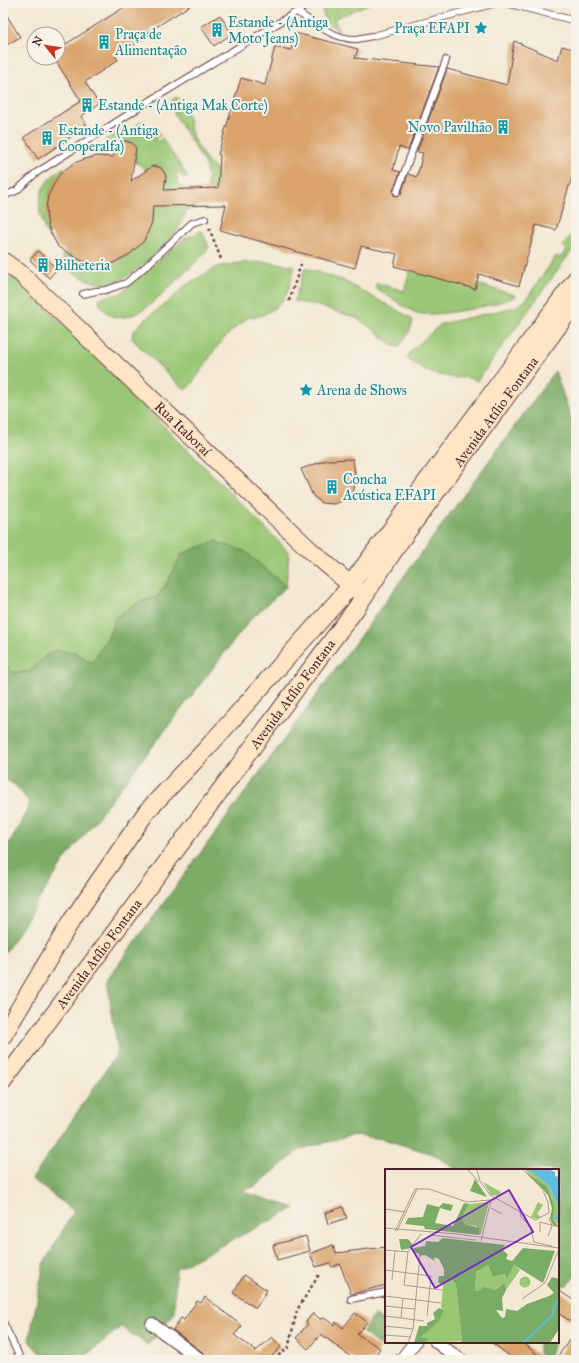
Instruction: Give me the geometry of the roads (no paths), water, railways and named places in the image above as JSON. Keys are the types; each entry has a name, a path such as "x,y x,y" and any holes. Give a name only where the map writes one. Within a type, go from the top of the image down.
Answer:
{"main road":[{"name":"Rua Itaboraí","path":"3,261 20,273 310,550 364,596"},
{"name":"Avenida Atílio Fontana","path":"3,1036 70,923 147,811 207,748 342,596 576,279"},
{"name":"Avenida Atílio Fontana","path":"3,1082 364,596 401,540 576,302"}],"street":[{"path":"152,1324 201,1360"},
{"path":"402,1360 414,1343"},
{"path":"437,1343 461,1360"}],"lane":[{"path":"3,196 16,190 36,174 140,107 311,3"},
{"path":"297,12 322,29 340,37 356,39 373,36 496,3"},
{"path":"506,3 576,21"},
{"path":"397,192 446,60"},
{"path":"83,294 106,290 126,283 192,223 205,219"},
{"path":"351,1299 385,1292"},
{"path":"3,1322 21,1360"}],"place":[{"name":"Praça EFAPI","path":"481,28"},
{"name":"Estande - (Antiga Moto Jeans)","path":"217,30"},
{"name":"Praça de Alimentação","path":"104,42"},
{"name":"Estande - (Antiga Mak Corte)","path":"87,105"},
{"name":"Novo Pavilhão","path":"503,127"},
{"name":"Estande - (Antiga Cooperalfa)","path":"47,138"},
{"name":"Bilheteria","path":"43,265"},
{"name":"Arena de Shows","path":"306,390"},
{"name":"Concha Acústica EFAPI","path":"332,487"}]}
